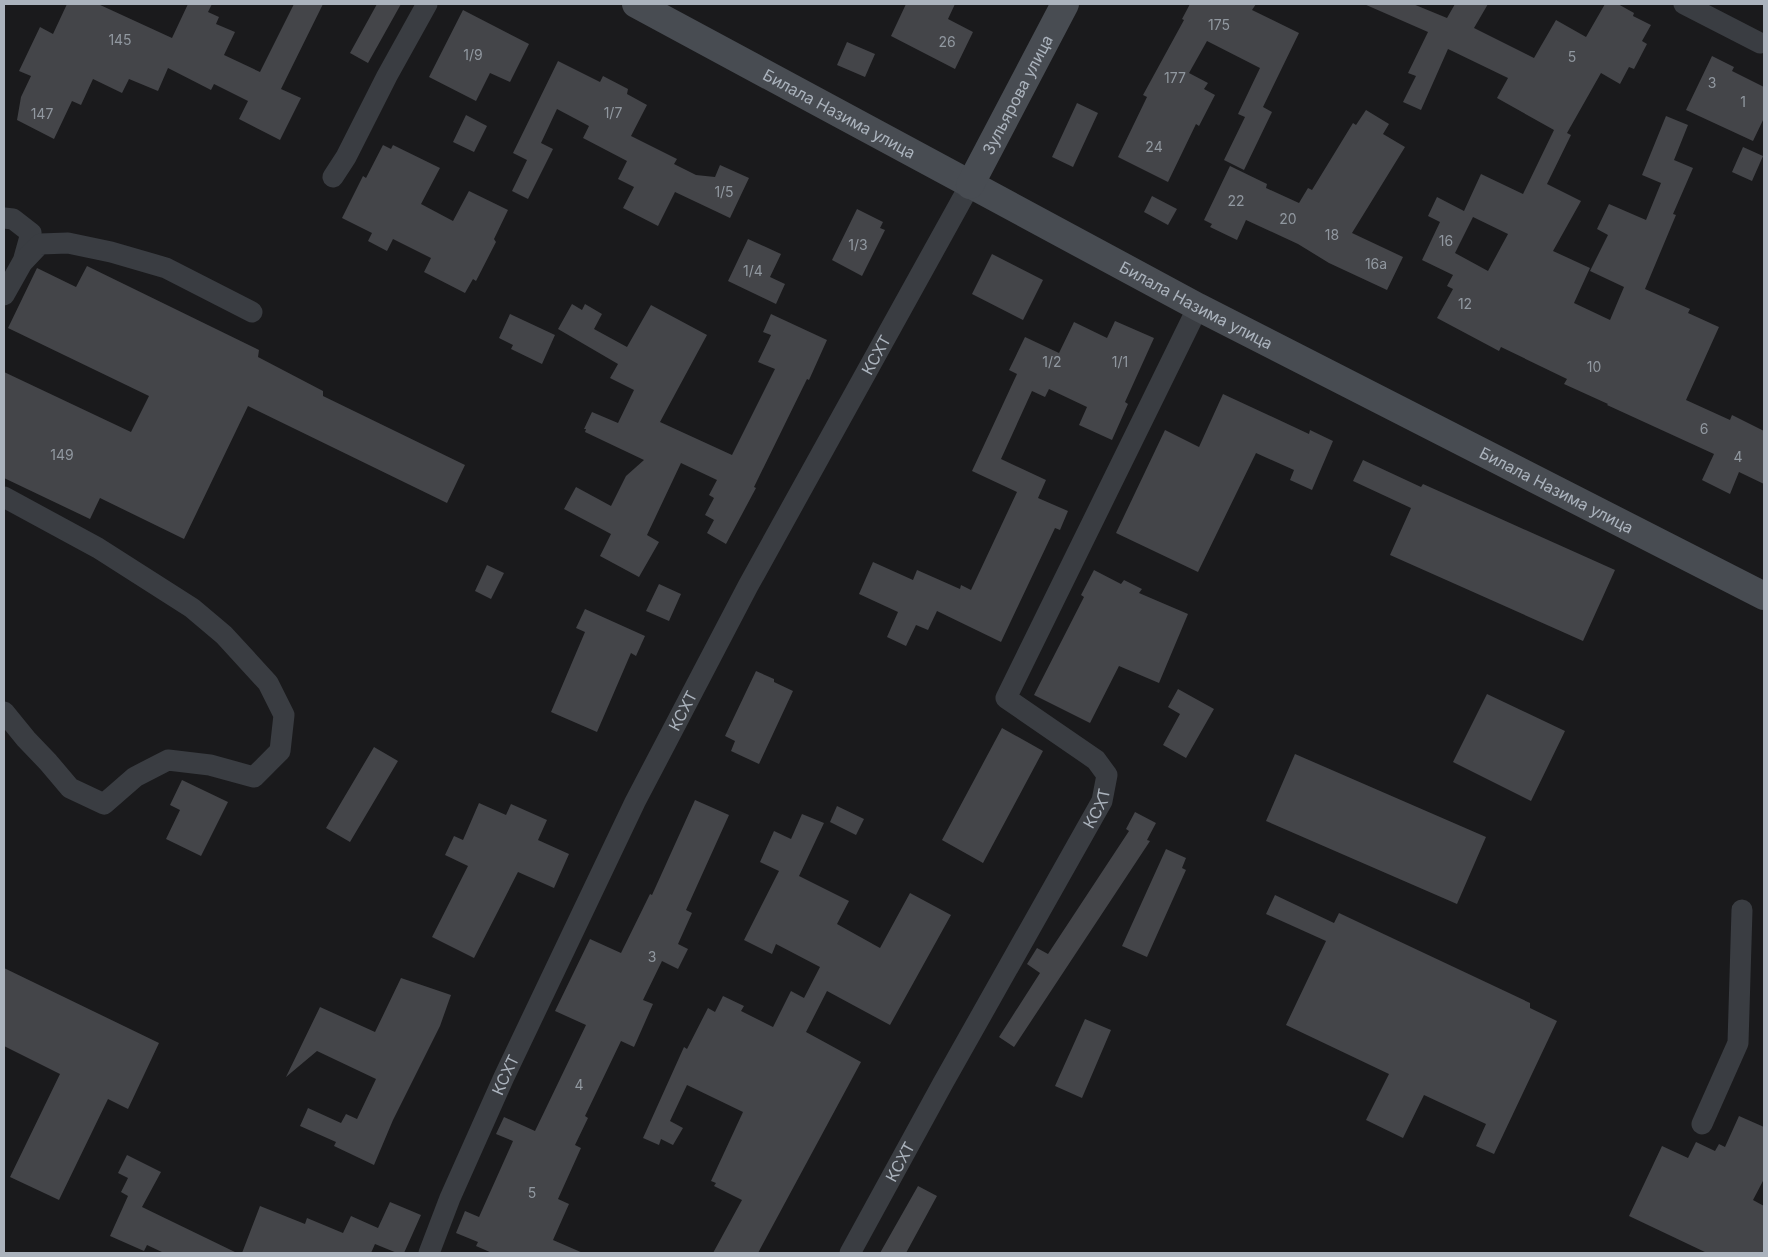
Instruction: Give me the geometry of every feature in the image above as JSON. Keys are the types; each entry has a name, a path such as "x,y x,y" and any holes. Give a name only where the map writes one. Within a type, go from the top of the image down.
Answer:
{"street":[{"path":"333,177 346,157 387,76 427,4"},
{"name":"Билала Назима улица","path":"636,4 1198,306 1764,596"},
{"name":"Зульярова улица","path":"970,185 1065,4"},
{"path":"1684,4 1760,43"},
{"name":"КСХТ","path":"429,1253 450,1198 504,1077 635,802 748,586 970,185"},
{"path":"4,218 13,219 31,234 22,263 4,295"},
{"path":"22,263 40,244 68,243 111,252 166,268 252,312"},
{"name":"КСХТ","path":"850,1253 943,1083 1102,801 1107,775 1096,760 1006,698 1198,306"},
{"path":"4,497 98,548 192,608 224,635 268,683 284,715 280,751 254,777 210,765 168,760 135,776 104,804 70,788 4,712"},
{"path":"1702,1124 1738,1043 1742,910"}],"building":[{"path":"67,4 98,4 172,38 188,4 212,4 208,12 219,17 216,24 235,32 224,55 260,72 294,4 323,4 281,89 301,98 280,140 239,119 248,101 214,84 211,90 168,68 158,91 129,79 122,93 93,79 81,105 72,101 54,139 17,120 21,97 31,76 19,71 40,27 53,34"},
{"path":"377,4 401,4 368,63 350,53"},
{"path":"906,4 955,4 948,19 973,32 955,69 891,36"},
{"path":"1190,4 1256,4 1252,10 1299,33 1263,107 1272,112 1244,170 1224,160 1245,117 1238,114 1260,68 1207,41 1189,73 1208,83 1204,89 1215,95 1199,126 1196,124 1168,182 1118,157 1147,97 1143,95 1184,20 1182,19"},
{"path":"1364,4 1413,4 1447,18 1455,4 1488,4 1474,28 1534,58 1556,20 1586,37 1605,4 1618,4 1634,13 1633,16 1651,25 1642,41 1647,44 1634,69 1629,67 1620,84 1601,73 1567,133 1571,135 1547,184 1581,201 1553,251 1590,268 1574,303 1610,320 1624,287 1590,271 1608,235 1597,229 1609,204 1646,220 1661,183 1642,175 1666,116 1688,125 1674,160 1693,168 1673,214 1676,215 1645,289 1690,309 1688,313 1719,327 1686,400 1730,420 1732,415 1764,431 1764,484 1739,472 1730,494 1702,480 1714,454 1564,384 1567,379 1501,347 1499,351 1437,318 1453,289 1447,286 1453,275 1422,260 1440,222 1428,216 1437,197 1464,211 1481,174 1523,194 1554,130 1497,98 1508,78 1448,49 1421,110 1403,102 1416,76 1408,73 1428,32","holes":["1473,217 1508,234 1488,271 1455,253"]},
{"path":"463,10 529,44 510,82 490,73 476,101 429,77"},
{"path":"847,42 875,54 865,77 837,65"},
{"path":"1712,56 1734,67 1732,71 1764,87 1764,118 1753,141 1686,110"},
{"path":"558,61 600,82 603,76 628,89 627,94 647,105 631,136 677,159 674,164 696,175 715,177 720,165 749,178 730,218 675,192 658,226 623,208 634,187 618,179 627,161 583,138 589,126 557,109 541,143 553,149 528,199 512,191 527,160 513,153"},
{"path":"1077,103 1098,113 1073,167 1052,157"},
{"path":"1366,110 1389,124 1383,134 1405,147 1352,233 1403,257 1387,290 1329,263 1298,244 1246,220 1237,240 1210,227 1212,224 1204,220 1230,166 1267,184 1266,188 1299,203 1308,188 1312,190 1353,123 1356,125"},
{"path":"466,115 487,126 474,152 453,142"},
{"path":"383,145 391,149 393,145 440,168 421,204 453,221 469,191 508,210 494,239 496,242 476,281 473,279 465,293 424,272 431,258 393,239 387,251 368,241 372,233 342,218 363,176 366,178"},
{"path":"1743,147 1763,156 1752,181 1732,172"},
{"path":"1152,196 1177,209 1168,225 1144,212"},
{"path":"857,209 883,222 880,228 885,230 862,276 832,260"},
{"path":"748,239 781,254 770,277 785,284 776,304 728,281"},
{"path":"992,254 1043,280 1023,320 972,294"},
{"path":"87,266 259,350 258,357 323,391 323,396 465,465 447,503 248,406 184,539 100,498 90,519 4,478 4,372 131,432 149,396 8,328 37,268 76,287"},
{"path":"572,304 582,310 585,304 602,314 594,329 627,347 651,305 707,335 660,422 732,455 775,369 758,362 771,335 763,332 771,314 827,340 809,380 807,379 754,487 756,488 726,544 707,533 714,520 705,515 714,498 709,495 717,480 681,463 647,535 659,542 639,577 600,556 611,534 564,509 576,487 611,506 626,476 644,460 585,432 586,429 584,429 592,412 618,423 634,390 610,378 618,364 558,329"},
{"path":"510,314 555,335 542,364 511,349 513,345 499,338"},
{"path":"1115,321 1154,338 1125,402 1128,404 1112,440 1079,425 1087,407 1049,389 1045,397 1032,391 1001,459 1046,480 1038,498 1068,511 1060,530 1055,528 1001,642 937,611 928,630 916,625 906,646 887,637 898,612 859,594 873,562 913,580 917,570 960,589 961,585 971,590 1017,492 972,471 1017,374 1009,370 1025,337 1059,353 1074,322 1107,338"},
{"path":"1223,394 1309,434 1310,430 1333,441 1312,490 1290,480 1294,470 1256,453 1198,572 1116,533 1165,430 1199,447"},
{"path":"1363,460 1421,487 1423,484 1615,570 1583,641 1390,555 1411,508 1353,481"},
{"path":"487,565 504,573 491,599 475,591"},
{"path":"1094,570 1121,584 1124,580 1142,589 1139,593 1188,614 1159,683 1119,666 1090,723 1034,695 1084,597 1081,595"},
{"path":"659,584 681,594 669,621 646,611"},
{"path":"585,609 645,636 636,656 631,653 597,732 551,712 585,632 576,628"},
{"path":"756,671 774,679 774,682 793,691 759,764 731,751 735,741 725,736"},
{"path":"1178,689 1214,709 1186,758 1163,745 1180,714 1168,707"},
{"path":"1487,694 1565,731 1531,801 1453,762"},
{"path":"1002,728 1043,751 983,863 942,840"},
{"path":"374,747 398,761 350,842 326,828"},
{"path":"1295,754 1486,837 1457,904 1266,821"},
{"path":"182,780 228,802 201,856 166,839 180,810 170,805"},
{"path":"695,800 729,815 686,910 692,913 678,944 688,949 678,969 662,961 643,1000 653,1004 634,1047 621,1041 585,1116 588,1118 575,1145 581,1148 558,1199 569,1204 553,1240 583,1253 492,1253 476,1246 478,1242 456,1233 465,1211 479,1217 513,1141 496,1134 504,1117 535,1131 586,1025 555,1011 590,939 621,953 650,894 652,895"},
{"path":"479,803 506,815 511,804 547,820 538,840 569,854 554,888 518,872 474,958 432,937 468,866 445,855 454,836 463,840"},
{"path":"837,806 864,819 856,835 830,822"},
{"path":"1135,812 1156,823 1147,840 1150,841 1014,1047 999,1037 1040,973 1027,964 1037,948 1048,954 1129,831 1126,829"},
{"path":"802,814 824,823 799,876 849,901 837,924 880,948 910,893 951,915 890,1025 827,991 806,1032 861,1062 758,1253 713,1253 742,1200 714,1186 716,1183 711,1181 743,1112 687,1085 670,1121 683,1128 673,1145 661,1139 659,1145 643,1138 684,1047 687,1049 708,1008 715,1012 723,996 744,1006 741,1011 773,1027 791,991 804,998 820,967 776,944 772,954 744,940 779,871 760,862 774,831 791,839"},
{"path":"1166,849 1186,858 1182,868 1186,870 1147,957 1122,946"},
{"path":"1275,895 1334,923 1339,913 1530,1003 1530,1008 1557,1021 1494,1154 1476,1146 1486,1124 1424,1095 1403,1138 1366,1120 1389,1074 1286,1025 1326,941 1266,914"},
{"path":"4,968 159,1043 128,1109 108,1099 59,1200 10,1177 60,1074 4,1046"},
{"path":"401,978 451,995 440,1026 393,1120 374,1165 334,1146 336,1142 300,1126 308,1108 341,1123 346,1114 357,1119 376,1079 317,1051 286,1077 320,1007 375,1032"},
{"path":"1085,1019 1111,1030 1082,1098 1055,1086"},
{"path":"1739,1116 1764,1127 1764,1179 1753,1200 1764,1206 1764,1253 1707,1253 1629,1216 1662,1146 1688,1158 1696,1142 1715,1151 1719,1144 1725,1147"},
{"path":"127,1155 161,1172 142,1207 237,1253 164,1253 147,1245 144,1251 110,1236 128,1196 121,1192 128,1178 118,1173"},
{"path":"918,1186 937,1196 906,1253 880,1253"},
{"path":"390,1202 421,1215 404,1253 397,1253 375,1244 371,1253 242,1253 260,1206 305,1224 307,1218 343,1233 351,1216 378,1228"}]}
